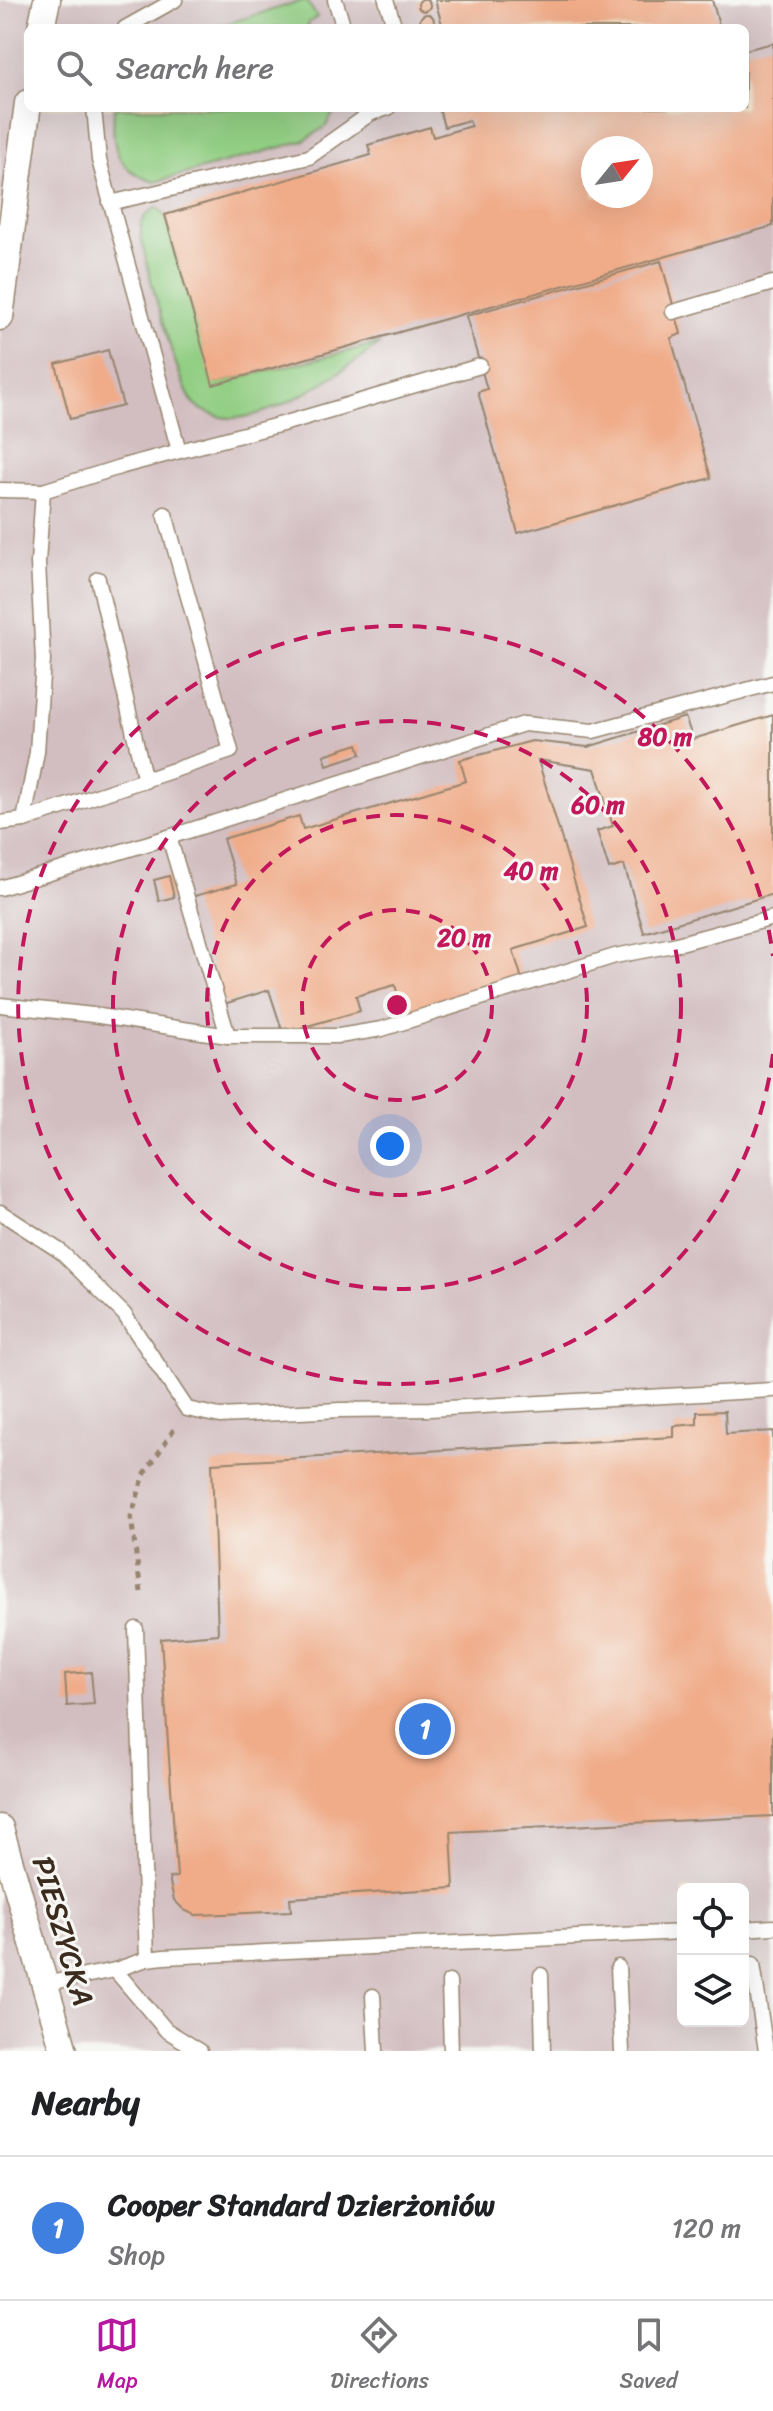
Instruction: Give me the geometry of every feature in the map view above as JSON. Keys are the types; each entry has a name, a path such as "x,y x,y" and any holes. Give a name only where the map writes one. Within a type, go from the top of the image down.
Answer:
{"street":[{"path":"42,24 47,0"},
{"path":"0,317 27,112"},
{"name":"PIESZYCKA","path":"0,1828 64,2051"}],"lane":[{"path":"132,24 175,0"},
{"path":"335,0 343,24"},
{"path":"386,0 394,24"},
{"path":"94,112 99,160 179,451"},
{"path":"110,203 309,157 367,112"},
{"path":"673,312 773,283"},
{"path":"0,490 43,491 480,366"},
{"path":"24,820 37,752 43,660 38,563 43,491"},
{"path":"0,823 24,820 231,751 165,514"},
{"path":"98,579 145,781"},
{"path":"0,888 524,724 593,731 773,683"},
{"path":"169,837 228,1036"},
{"path":"0,1005 93,1015 228,1036 339,1036 382,1029 615,956 673,945 773,918"},
{"path":"0,1212 60,1251 124,1314 187,1409 220,1416 430,1409 773,1390"},
{"path":"136,1629 147,1959"},
{"path":"749,1929 773,1927"},
{"path":"44,1984 115,1970 147,1959 677,1932"},
{"path":"753,1964 766,2051"},
{"path":"618,1967 622,2051"},
{"path":"115,1970 166,2030 200,2051"},
{"path":"541,1975 543,2051"},
{"path":"449,1982 451,2051"},
{"path":"373,1996 376,2051"}],"path":[{"path":"141,1592 131,1517 144,1475 187,1409"}],"shaded area":[{"path":"0,0 773,0 773,2051 0,2051"}],"green space":[{"path":"306,0 317,17 308,24 225,24"},
{"path":"114,112 334,112 326,126 303,141 155,182 141,177 123,164 118,156"},
{"path":"157,207 165,215 214,384 381,343 303,394 257,414 236,418 217,416 195,405 171,349 143,244 142,222"}],"building":[{"path":"424,-1 430,5 424,11 418,5"},
{"path":"435,0 712,0 719,24 442,24"},
{"path":"422,16 432,16 433,24 421,24"},
{"path":"773,43 773,226 213,385 165,215 371,155 368,145 430,127 433,137 471,126 469,120 444,127 440,112 749,112 749,49"},
{"path":"661,261 681,334 671,338 711,478 518,533 478,392 487,389 466,316"},
{"path":"108,350 123,406 70,419 56,364"},
{"path":"773,715 773,894 644,933 624,865 609,869 597,831 613,826 595,769 538,760 588,927 513,950 522,979 404,1016 395,985 356,996 360,1011 283,1033 269,990 224,1004 191,897 237,884 223,839 299,816 303,829 466,781 460,760 532,741 588,747 685,717 693,739"},
{"path":"358,744 361,754 327,765 324,755"},
{"path":"169,876 174,897 159,901 154,880"},
{"path":"725,1411 726,1434 773,1431 773,1816 451,1832 454,1888 290,1898 291,1911 224,1914 195,1915 174,1900 169,1878 177,1877 161,1639 218,1634 212,1463 674,1437 674,1426 697,1424 697,1412"},
{"path":"91,1672 94,1704 67,1706 65,1674"}],"place":[{"name":"Cooper Standard Dzierżoniów","path":"425,1729"}]}
